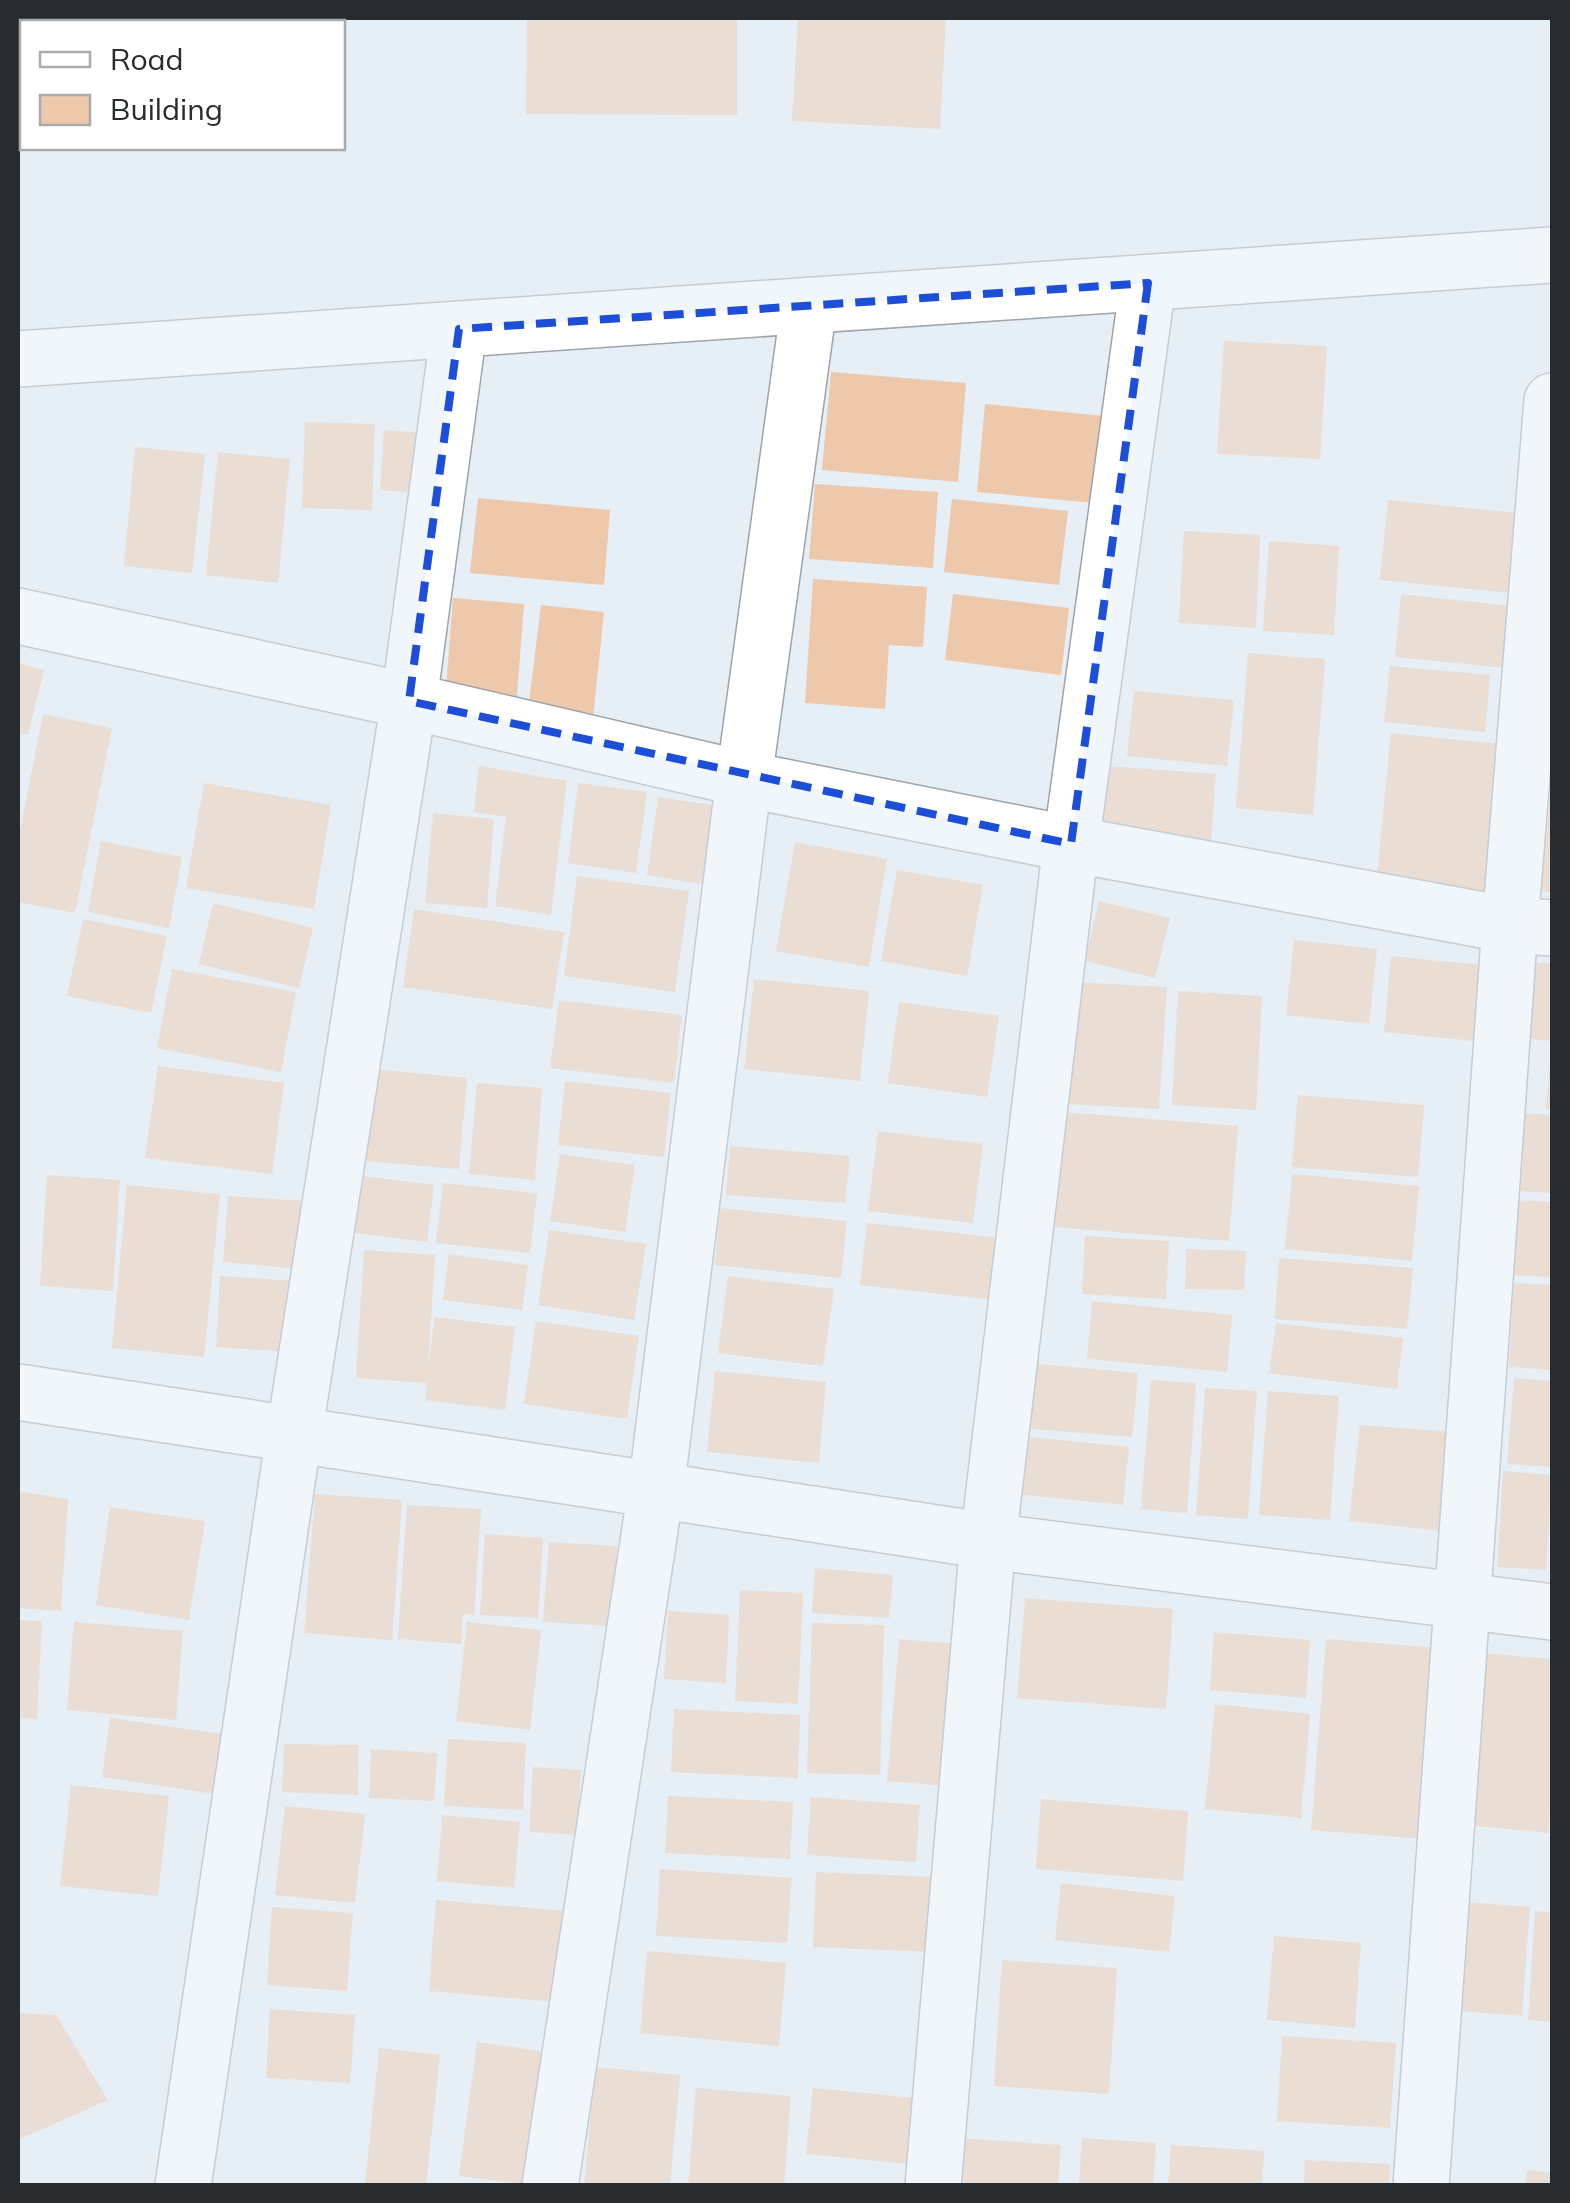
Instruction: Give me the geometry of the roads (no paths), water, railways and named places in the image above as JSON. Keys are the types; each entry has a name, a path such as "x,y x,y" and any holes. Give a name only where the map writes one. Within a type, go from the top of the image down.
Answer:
{"street":[{"path":"18,359 1552,255"},
{"path":"933,2186 988,1542 1071,844 1148,282"},
{"path":"550,2186 656,1490 744,779 809,305"},
{"path":"183,2186 294,1434 409,701 459,329"},
{"path":"1422,2186 1464,1602 1531,926 1552,401"},
{"path":"18,616 744,779 1071,844 1531,926"},
{"path":"18,1392 988,1542 1552,1612"}]}
